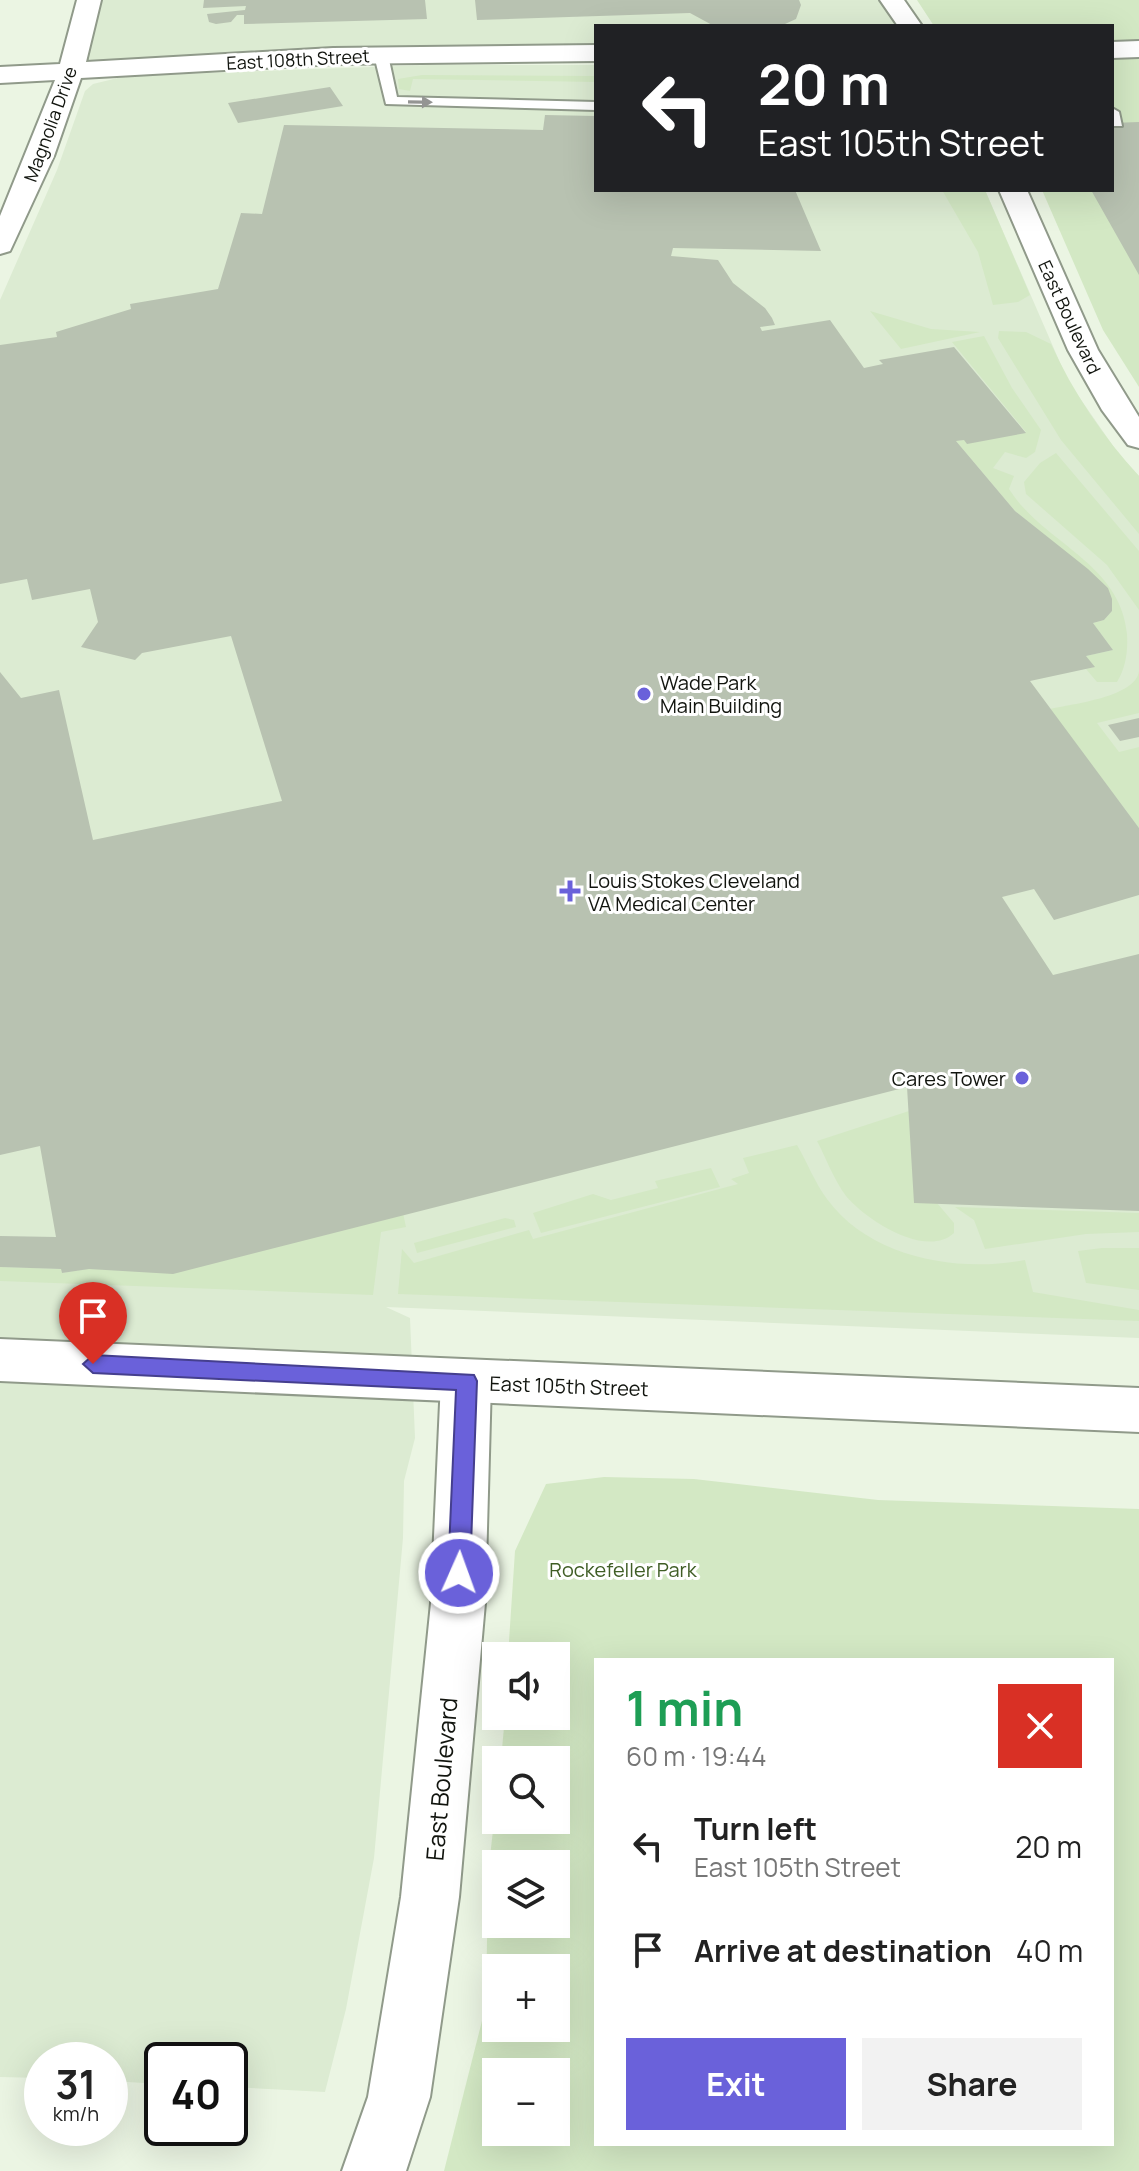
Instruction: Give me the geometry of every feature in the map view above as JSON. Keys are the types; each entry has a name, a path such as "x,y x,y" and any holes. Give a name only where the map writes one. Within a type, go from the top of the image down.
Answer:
{"street":[{"name":"Magnolia Drive","path":"0,245 47,143 72,70 89,0"},
{"path":"892,0 909,24"},
{"path":"1114,53 1139,49"},
{"name":"East 108th Street","path":"0,75 381,55 594,53"},
{"name":"East Boulevard","path":"1014,192 1082,349 1110,399 1139,438"},
{"name":"East 105th Street","path":"0,1360 1139,1410"},
{"name":"East Boulevard","path":"374,2171 399,2097 430,1897 458,1603 466,1381"}],"lane":[{"path":"381,55 391,101 594,106"}],"shaded area":[{"path":"89,0 892,0 909,24 594,24 594,53 72,70"},
{"name":"Louis Stokes Cleveland VA Medical Center","path":"428,65 594,65 594,192 986,192 1068,381 1120,456 1139,476 1139,1338 386,1307 410,1318 415,1438 404,1481 403,1538 374,1858 346,2009 325,2092 248,2088 248,2042 144,2042 144,2083 128,2082 128,2042 24,2042 24,2078 0,2077 0,300 57,170 85,91 93,84 126,76"}],"green space":[{"path":"917,0 1139,0 1139,387 1103,330 1043,192 1114,192 1114,24 933,24"},
{"path":"422,75 594,76 594,82 413,79 410,91 399,89 398,79"},
{"path":"943,192 986,192 1030,295 1018,302 993,305 978,252"},
{"path":"870,311 931,329 980,332 901,349"},
{"path":"999,331 1026,332 1051,344 1090,413 1139,476 1139,534 1061,440 998,338"},
{"path":"984,336 1012,388 1041,430 1035,452 1026,458 1005,452 993,468 1014,476 1009,489 1024,508 1096,571 1111,589 1121,609 1127,634 1126,659 1117,682 1097,682 1086,669 1094,667 1086,656 1113,650 1093,623 1104,620 1112,611 1108,588 1015,511 956,441 1026,432 952,342"},
{"path":"1056,453 1139,551 1139,610 1107,565 1026,494 1024,482 1040,463"},
{"path":"1139,671 1139,713 1097,723 1119,752 1139,747 1139,828 1050,709 1115,693 1135,680"},
{"path":"909,1111 937,1203 954,1223 954,1233 942,1240 928,1242 913,1239 867,1216 842,1190 817,1141"},
{"path":"797,1145 827,1199 845,1219 891,1248 944,1262 999,1264 1025,1260 1033,1292 1139,1310 1139,1321 398,1294 402,1249 414,1263 529,1230 533,1239 738,1184 731,1179 749,1173 743,1158"},
{"path":"711,1168 720,1187 541,1233 533,1213 593,1194 611,1200 658,1188 655,1181"},
{"path":"955,1207 1139,1213 1139,1232 1086,1234 985,1249 974,1220"},
{"path":"403,1213 406,1227 381,1232 373,1295 0,1281 0,1267 61,1269 62,1273"},
{"path":"505,1218 514,1220 516,1227 417,1253 414,1243"},
{"path":"1139,1248 1139,1290 1086,1283 1078,1251"},
{"name":"Rockefeller Park","path":"604,1477 694,1479 878,1500 1139,1509 1139,2171 444,2171 482,2021 482,2042 570,2042 570,1954 487,1954 487,1938 570,1938 570,1850 491,1850 493,1834 570,1834 570,1746 502,1746 504,1730 570,1730 570,1642 509,1642 515,1551 546,1484"}],"building":[{"path":"204,0 425,0 427,19 244,24 244,15 237,15 231,22 216,24 209,22 207,14 245,10 246,6 203,8"},
{"path":"475,0 799,0 801,5 796,19 785,24 710,24 690,13 477,20"},
{"path":"330,87 343,106 238,123 228,103"},
{"name":"Louis Stokes Cleveland VA Medical Center","path":"545,115 594,116 594,192 796,192 821,251 673,248 671,256 718,260 733,283 765,308 772,318 775,325 760,327 762,331 830,320 864,368 883,364 879,360 954,347 1026,433 967,444 964,440 956,441 1015,511 1108,588 1112,611 1104,620 1093,623 1113,650 1086,656 1095,667 1030,681 1139,828 1139,895 1054,920 1034,889 1002,897 1053,975 1139,954 1139,1211 914,1203 907,1087 173,1274 89,1269 62,1273 61,1269 0,1267 0,1236 56,1237 40,1146 0,1155 0,672 21,698 59,690 93,840 282,801 231,636 142,653 135,660 81,647 98,622 90,589 32,600 27,579 0,584 0,345 57,337 56,332 131,309 130,304 218,289 241,213 262,214 284,125 543,130"},
{"path":"1139,122 1139,275 1092,192 1114,192 1114,123"},
{"path":"1139,718 1139,737 1120,741 1108,725"}],"place":[{"name":"Wade Park Main Building","path":"644,694"},
{"name":"Louis Stokes Cleveland VA Medical Center","path":"570,891"},
{"name":"Cares Tower","path":"1022,1078"}],"route":[{"path":"93,1364 466,1381 459,1573"}]}
